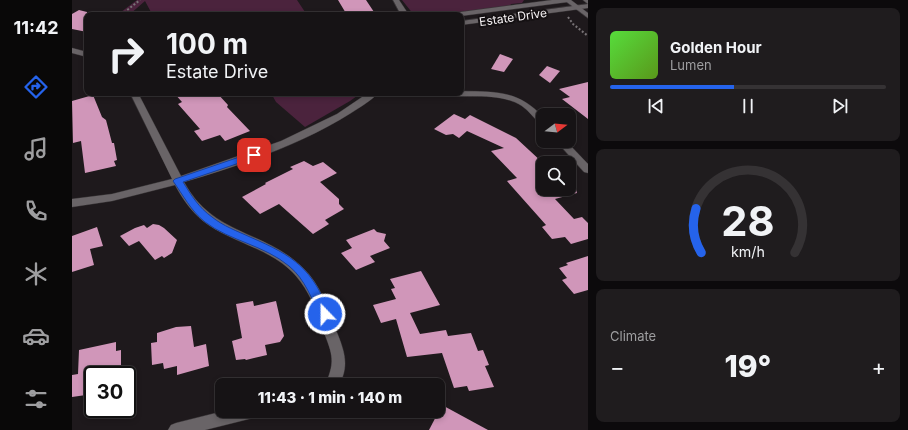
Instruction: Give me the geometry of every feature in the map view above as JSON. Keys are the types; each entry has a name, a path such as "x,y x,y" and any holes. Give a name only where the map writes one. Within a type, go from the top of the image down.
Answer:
{"street":[{"path":"396,0 403,12"},
{"path":"567,0 588,16"},
{"name":"Estate Drive","path":"464,14 567,0"},
{"name":"Estate Drive","path":"464,23 588,6"},
{"path":"72,50 84,54"},
{"path":"464,94 498,95 516,99 523,102 536,115"},
{"path":"136,96 178,181 195,207 207,219 221,228 271,250 292,263 306,277 318,297 339,356 339,369 335,378"},
{"path":"72,203 144,192 241,160 296,138 336,119 370,96"},
{"path":"567,148 588,170"},
{"path":"176,430 225,418"}],"path":[{"path":"124,12 140,0"}],"shaded area":[{"path":"137,0 297,0 305,12 151,12 145,1 132,12 121,12"},
{"path":"402,0 524,0 522,3 511,4 510,6 463,12 412,12"},
{"path":"273,96 357,96 305,127 276,102"}],"building":[{"path":"338,0 366,0 374,12 345,12"},
{"path":"79,10 87,12 84,12 84,31 72,29 72,14"},
{"path":"500,54 513,59 504,72 491,69"},
{"path":"547,66 560,71 550,83 539,75"},
{"path":"588,82 588,119 576,110 576,108 574,108 562,99 570,97 559,89"},
{"path":"93,96 102,117 106,120 112,143 114,143 117,160 114,161 116,166 85,173 81,141 73,143 72,101"},
{"path":"177,96 220,96 228,105 227,107 250,131 225,141 220,135 202,141 194,131 200,129 178,104 182,102"},
{"path":"454,114 465,119 470,115 516,138 536,157 536,196 566,196 555,199 574,219 582,217 588,223 588,239 571,244 565,237 552,239 542,227 546,225 507,181 517,178 491,151 504,148 467,131 459,138 453,134 446,135 434,129"},
{"path":"304,161 313,166 323,162 337,173 320,182 339,199 339,204 344,209 325,220 329,224 313,234 279,204 260,214 242,197 266,184 265,183 293,169 290,167"},
{"path":"153,224 164,228 177,240 172,253 164,258 162,256 155,260 139,241 129,246 120,236 135,228 144,225 147,228"},
{"path":"97,227 103,246 90,249 94,265 72,272 72,236"},
{"path":"374,229 377,232 386,234 384,241 390,248 370,256 375,262 356,270 341,253 352,248 346,240"},
{"path":"588,256 588,290 574,294 562,280 567,278 559,268 568,265 566,263"},
{"path":"421,271 440,305 410,313 420,334 446,330 448,336 471,333 478,351 483,350 489,365 485,366 494,387 469,391 467,386 454,388 442,353 407,357 396,319 381,323 373,305 396,299 391,289 395,288 390,279"},
{"path":"253,301 254,306 276,301 284,336 280,342 265,345 267,355 246,360 236,360 232,341 242,338 236,304"},
{"path":"191,326 194,347 206,344 209,366 177,375 177,366 164,369 163,363 152,365 151,343 157,342 157,333 176,327"},
{"path":"116,342 116,351 121,350 121,366 84,366 84,395 72,397 72,375 78,374 79,350"},
{"path":"445,407 488,430 429,430 435,418 445,418"}],"route":[{"path":"254,155 178,181 195,207 207,219 221,228 271,250 292,263 306,277 318,297 325,314"}]}
